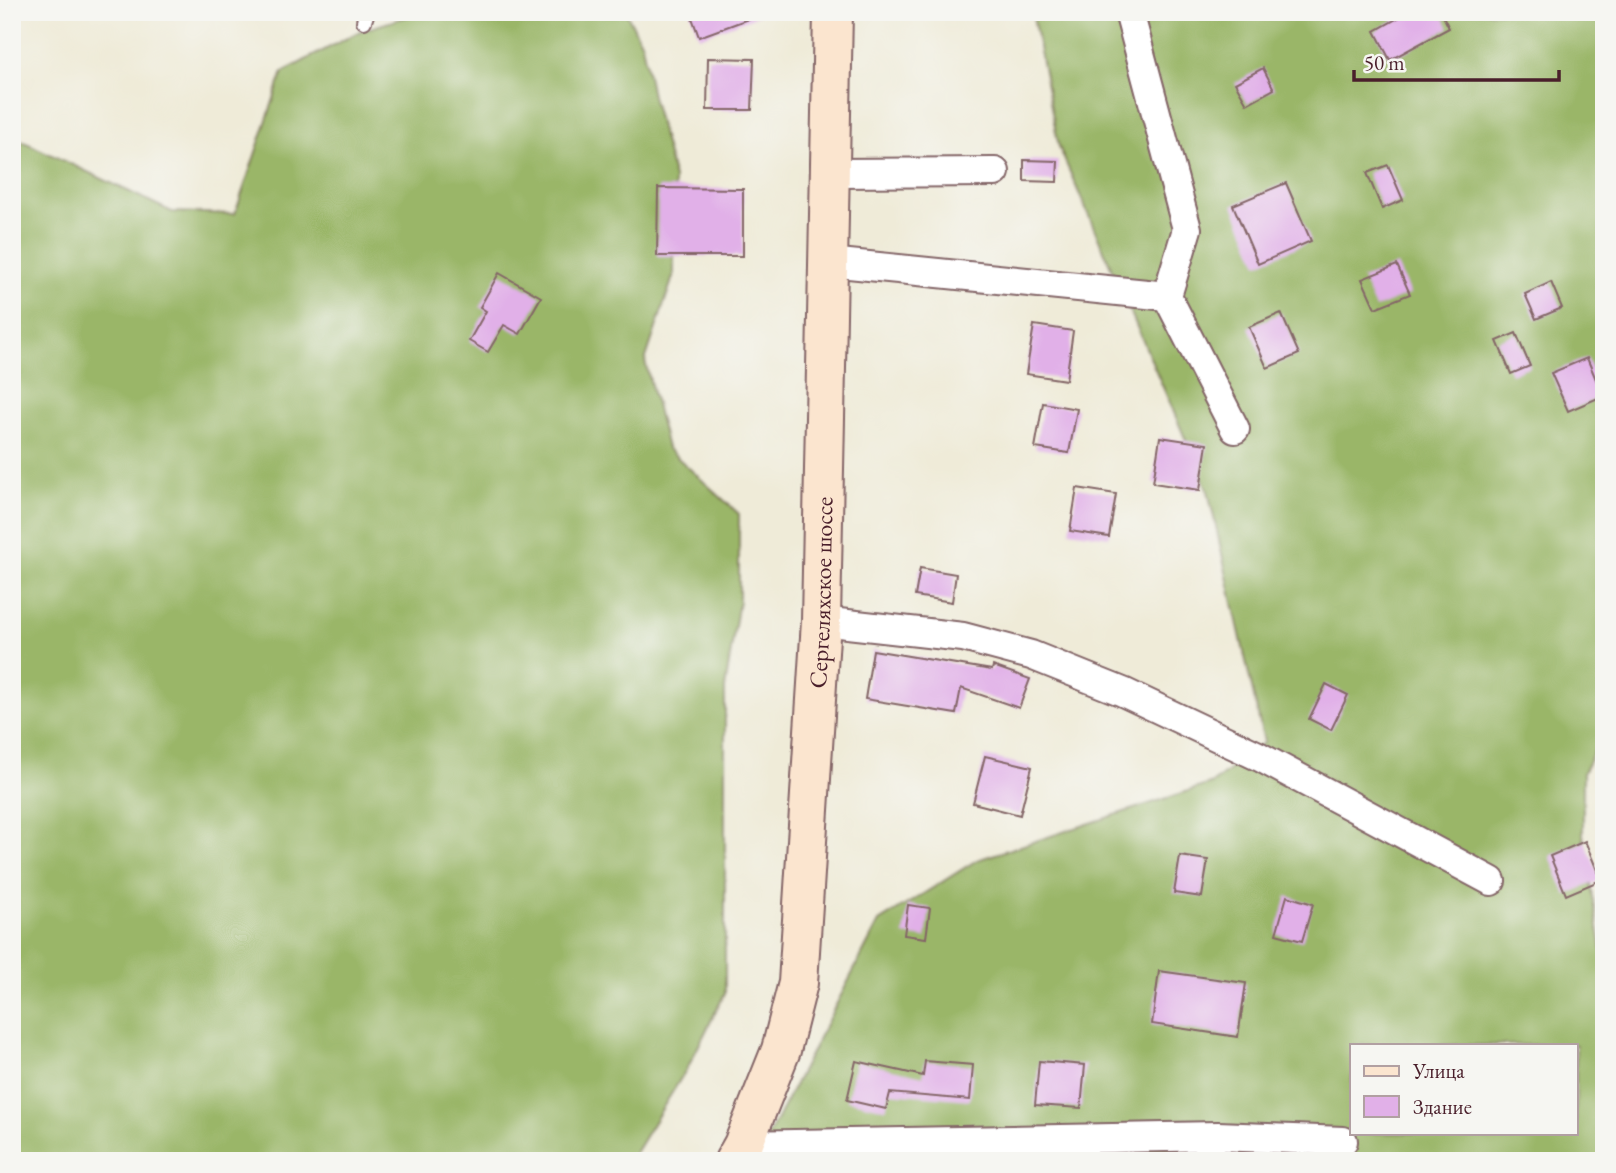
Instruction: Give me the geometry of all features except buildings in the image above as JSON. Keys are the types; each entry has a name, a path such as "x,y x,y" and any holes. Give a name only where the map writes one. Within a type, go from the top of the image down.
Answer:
{"main road":[{"name":"Сергеляхское шоссе","path":"739,1153 781,1049 798,983 821,621 833,12"}],"street":[{"path":"1129,12 1187,229 1167,296 1236,429"},
{"path":"831,173 995,172"},
{"path":"829,262 1167,296"},
{"path":"821,621 963,637 1043,660 1122,692 1260,757 1492,881"},
{"path":"739,1153 1216,1148 1343,1141"}],"green space":[{"path":"422,12 626,12 642,44 652,96 674,178 674,274 645,361 667,448 739,514 739,601 725,688 725,993 689,1065 630,1161 12,1161 12,136 172,212 235,214 283,72 360,31"},
{"path":"1032,12 1604,12 1604,732 1583,773 1583,835 1604,963 1604,1161 755,1161 879,922 977,860 1213,783 1264,742 1208,491 1059,147"}]}
